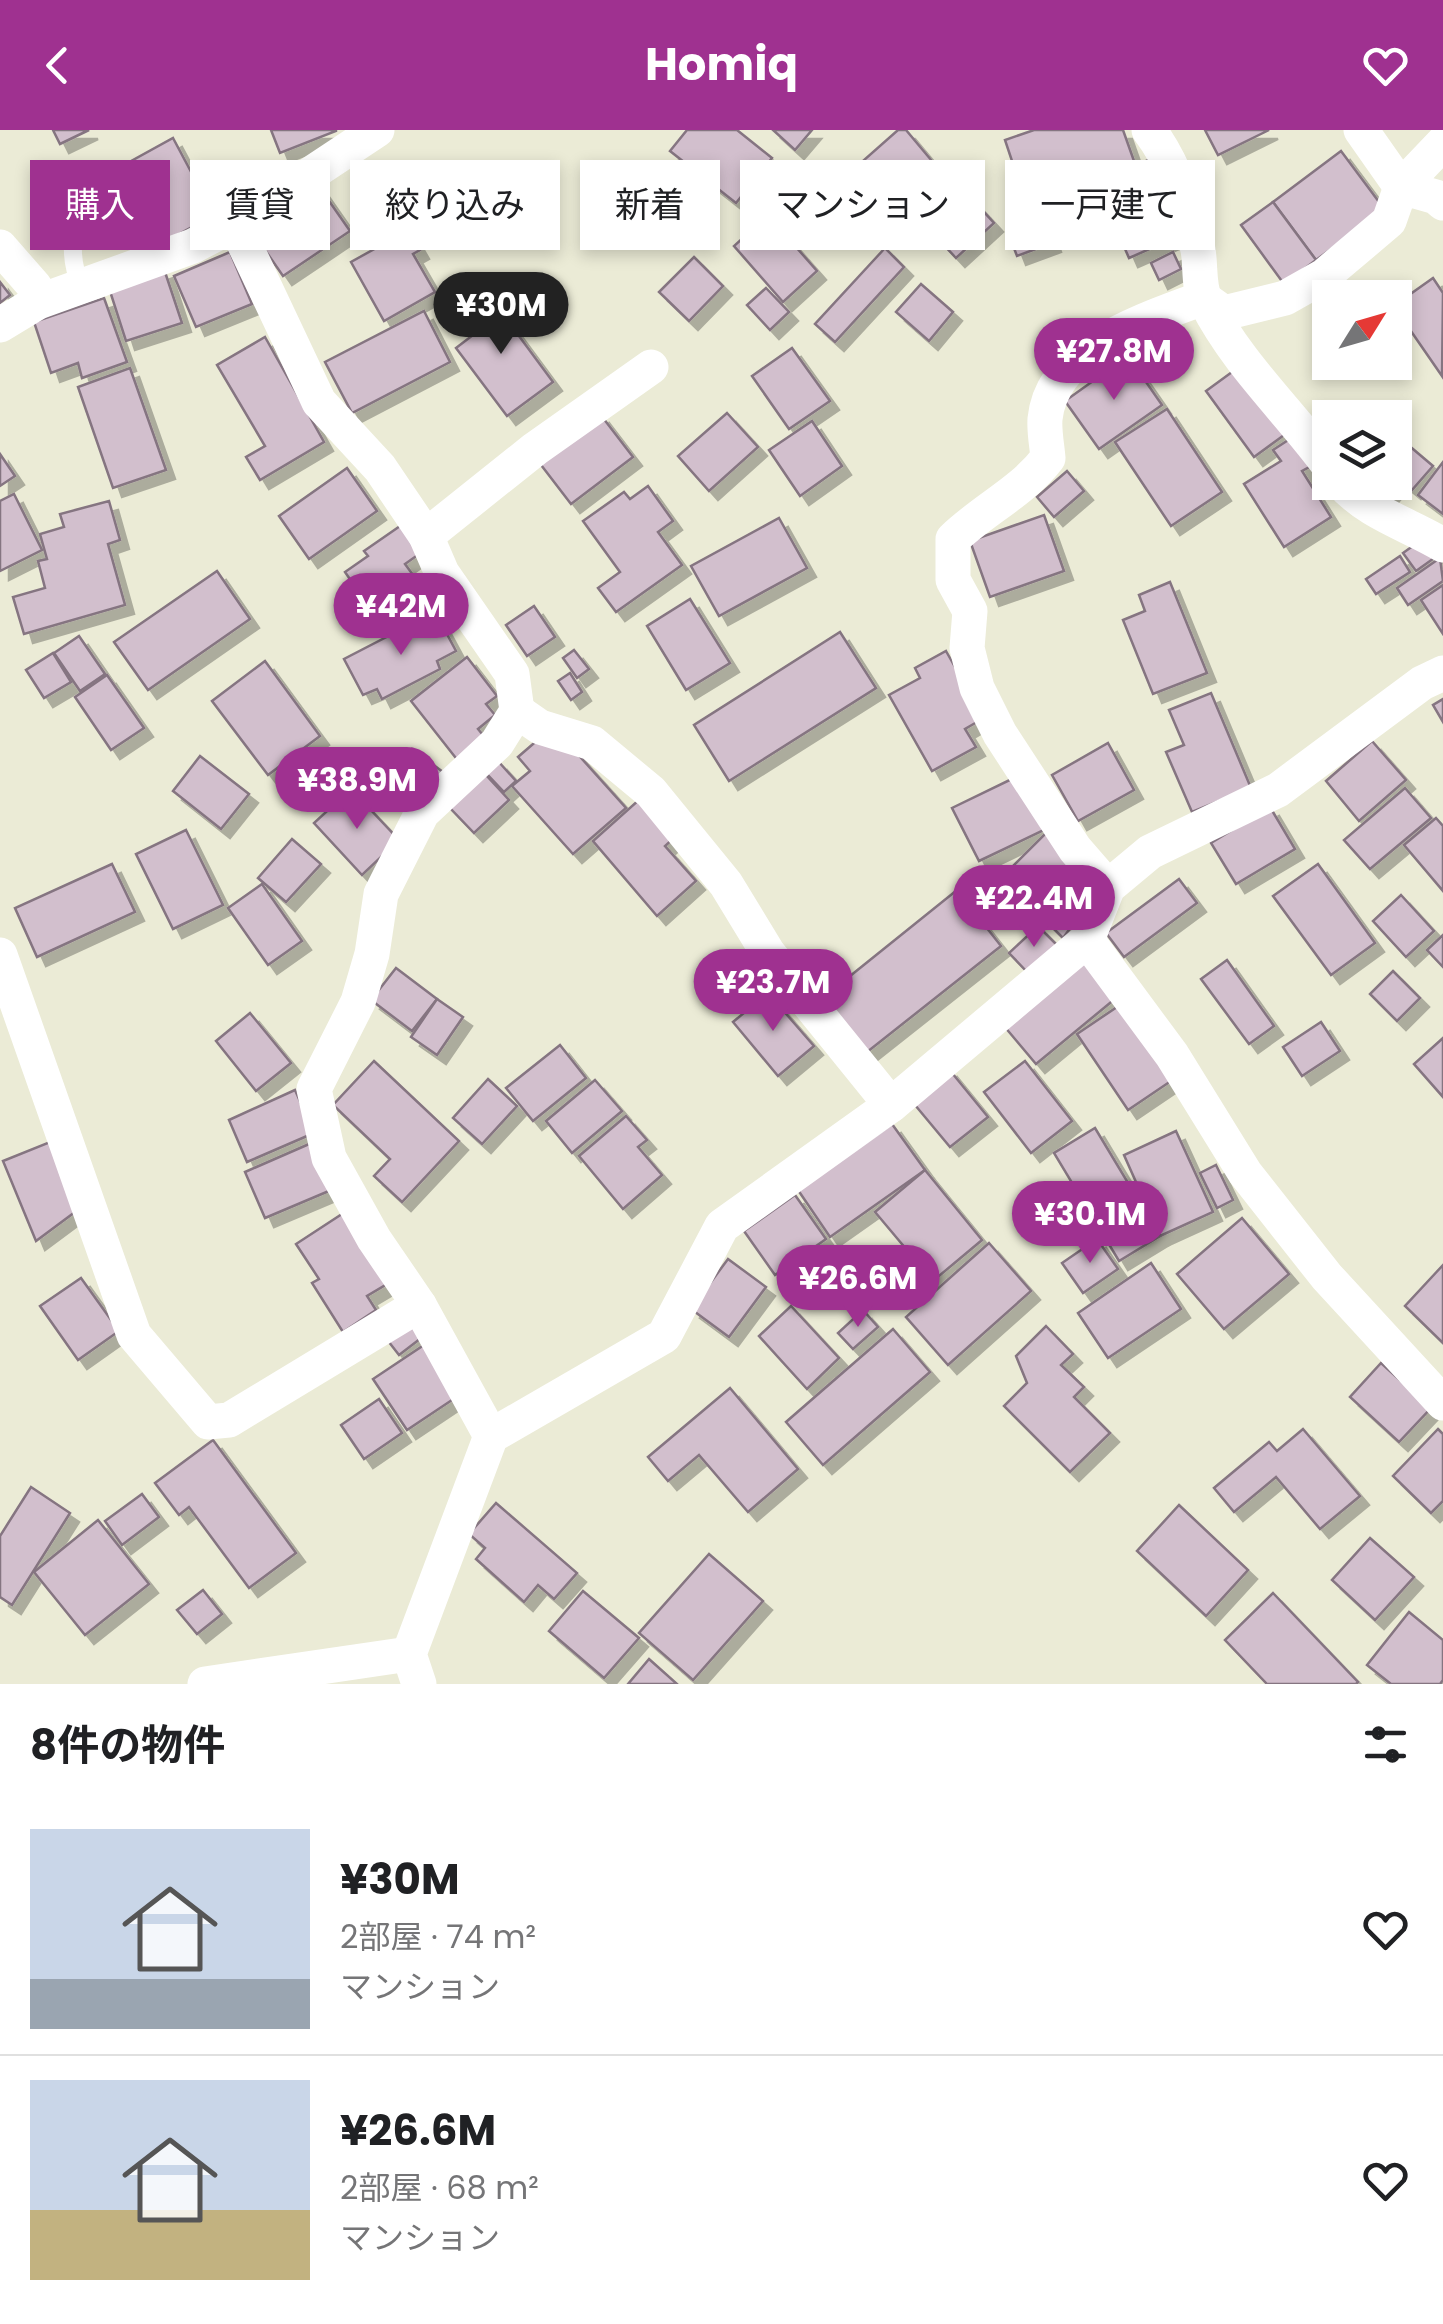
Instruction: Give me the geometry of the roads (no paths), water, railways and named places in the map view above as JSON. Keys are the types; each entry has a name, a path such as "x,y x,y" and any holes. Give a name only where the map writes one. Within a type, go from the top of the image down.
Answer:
{"street":[{"path":"330,161 377,130"},
{"path":"1149,130 1162,146 1183,194 1198,252 1203,298 1248,365 1312,445"},
{"path":"1361,130 1401,187 1436,196 1443,203"},
{"path":"1203,298 1224,313 1285,298 1311,284 1389,221 1401,187 1443,143"},
{"path":"0,247 35,287 38,302"},
{"path":"0,325 38,302 190,247"},
{"path":"247,250 319,402 380,468 426,536 442,573 512,674 517,711 497,743 422,813 381,894 372,954 358,1002 314,1089 329,1158 374,1239 419,1305 491,1436"},
{"path":"1108,888 1075,849 1000,734 977,688 967,648 970,611 952,580 953,539 975,518 1031,480 1048,458 1044,418 1058,384 1077,358 1104,339 1203,298"},
{"path":"426,536 534,449 652,367"},
{"path":"1358,500 1443,545"},
{"path":"205,1684 414,1669 491,1436 664,1336 722,1226 892,1105 1087,940 1108,888 1150,852 1278,790 1422,683 1443,673"},
{"path":"517,711 540,727 592,743 651,792 716,871 768,953 892,1105"},
{"path":"1087,940 1172,1055 1257,1188 1327,1277 1443,1403"},
{"path":"0,955 134,1335 208,1422 229,1420 419,1305"}],"lane":[{"path":"72,250 72,264 81,286"}]}
